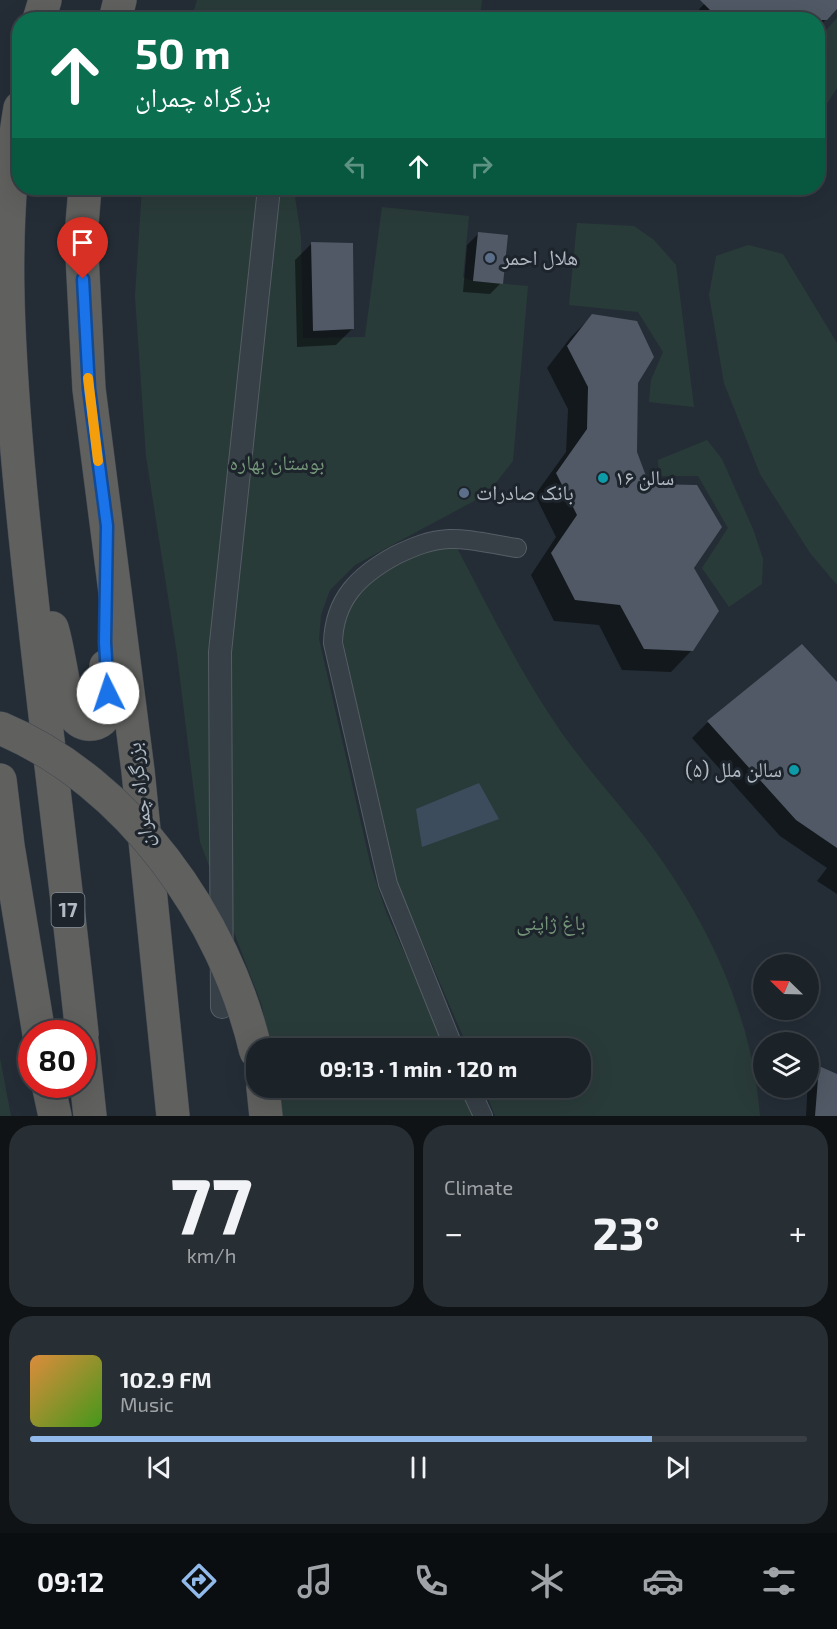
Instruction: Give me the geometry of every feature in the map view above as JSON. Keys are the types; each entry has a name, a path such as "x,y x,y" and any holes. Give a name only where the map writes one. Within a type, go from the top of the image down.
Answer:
{"highway":[{"name":"17","path":"12,157 5,243 11,377 26,546 80,1020"},
{"name":"بزرگراه چمران","path":"84,195 81,236 89,389 138,771 173,1116"},
{"path":"0,280 5,243"},
{"path":"26,546 59,649 69,705 80,722 88,725 99,723 106,715 108,705 105,642 107,526"},
{"path":"0,728 33,744 82,776 152,846 195,906 220,951 236,985 252,1038"},
{"path":"0,780 4,837 37,1020"},
{"path":"51,1098 55,1116"},
{"path":"88,1098 90,1116"},
{"path":"264,1098 266,1116"}],"street":[{"path":"222,1007 220,652 268,195"},
{"path":"450,1038 388,884 333,643 334,626 337,613 351,587 377,565 413,547 451,539 518,548"},
{"path":"475,1098 483,1116"}],"green space":[{"path":"197,0 482,0 481,12 193,12"},
{"path":"837,18 837,88 825,107 825,31"},
{"name":"بوستان بهاره","path":"142,195 295,196 301,237 303,338 365,337 382,207 469,216 463,277 473,281 528,286 513,461 487,494 355,565 330,590 321,615 319,639 371,867 386,912 443,1038 267,1038 262,1006 200,842 177,654 146,456 135,296"},
{"path":"577,223 634,226 654,240 676,265 694,407 649,402 651,380 663,352 638,312 569,305"},
{"path":"748,245 783,254 837,343 837,585 810,553 760,474 724,383 709,295 716,256"},
{"path":"707,440 722,459 753,529 763,559 762,584 729,607 702,568 728,528 698,476 659,476 658,460"},
{"name":"باغ ژاپنی","path":"456,546 506,641 546,710 590,770 640,831 685,895 721,965 735,1001 747,1039 753,1068 753,1098 758,1098 760,1116 495,1116 488,1098 591,1098 591,1038 464,1038 394,876 342,636 341,616 356,592 408,554"},
{"path":"0,1058 11,1116 0,1116"},
{"path":"276,1098 466,1098 473,1116 279,1116"}],"water":[{"path":"479,783 499,819 422,847 416,809"}],"building":[{"path":"700,0 837,0 837,9 827,20 825,20 825,12 712,12"},
{"name":"هلال احمر","path":"478,232 508,235 503,284 473,281"},
{"path":"311,242 353,243 354,329 313,331"},
{"name":"سالن ۱۶","path":"592,314 637,321 654,357 638,383 637,452 649,484 697,485 722,527 694,568 719,611 693,651 644,649 620,605 575,600 551,553 577,515 556,473 587,429 588,387 567,346"},
{"name":"(۵) سالن ملل","path":"802,644 837,682 837,848 796,820 707,721"},
{"path":"819,1066 837,1074 837,1116 815,1116 816,1098 819,1098"}],"slow traffic":[{"path":"88,378 98,461"}],"place":[{"name":"هلال احمر","path":"490,258"},
{"name":"سالن ۱۶","path":"603,478"},
{"name":"بانک صادرات","path":"464,493"},
{"name":"(۵) سالن ملل","path":"794,770"}],"route":[{"path":"83,279 89,389 107,526 105,642 108,693"}]}
